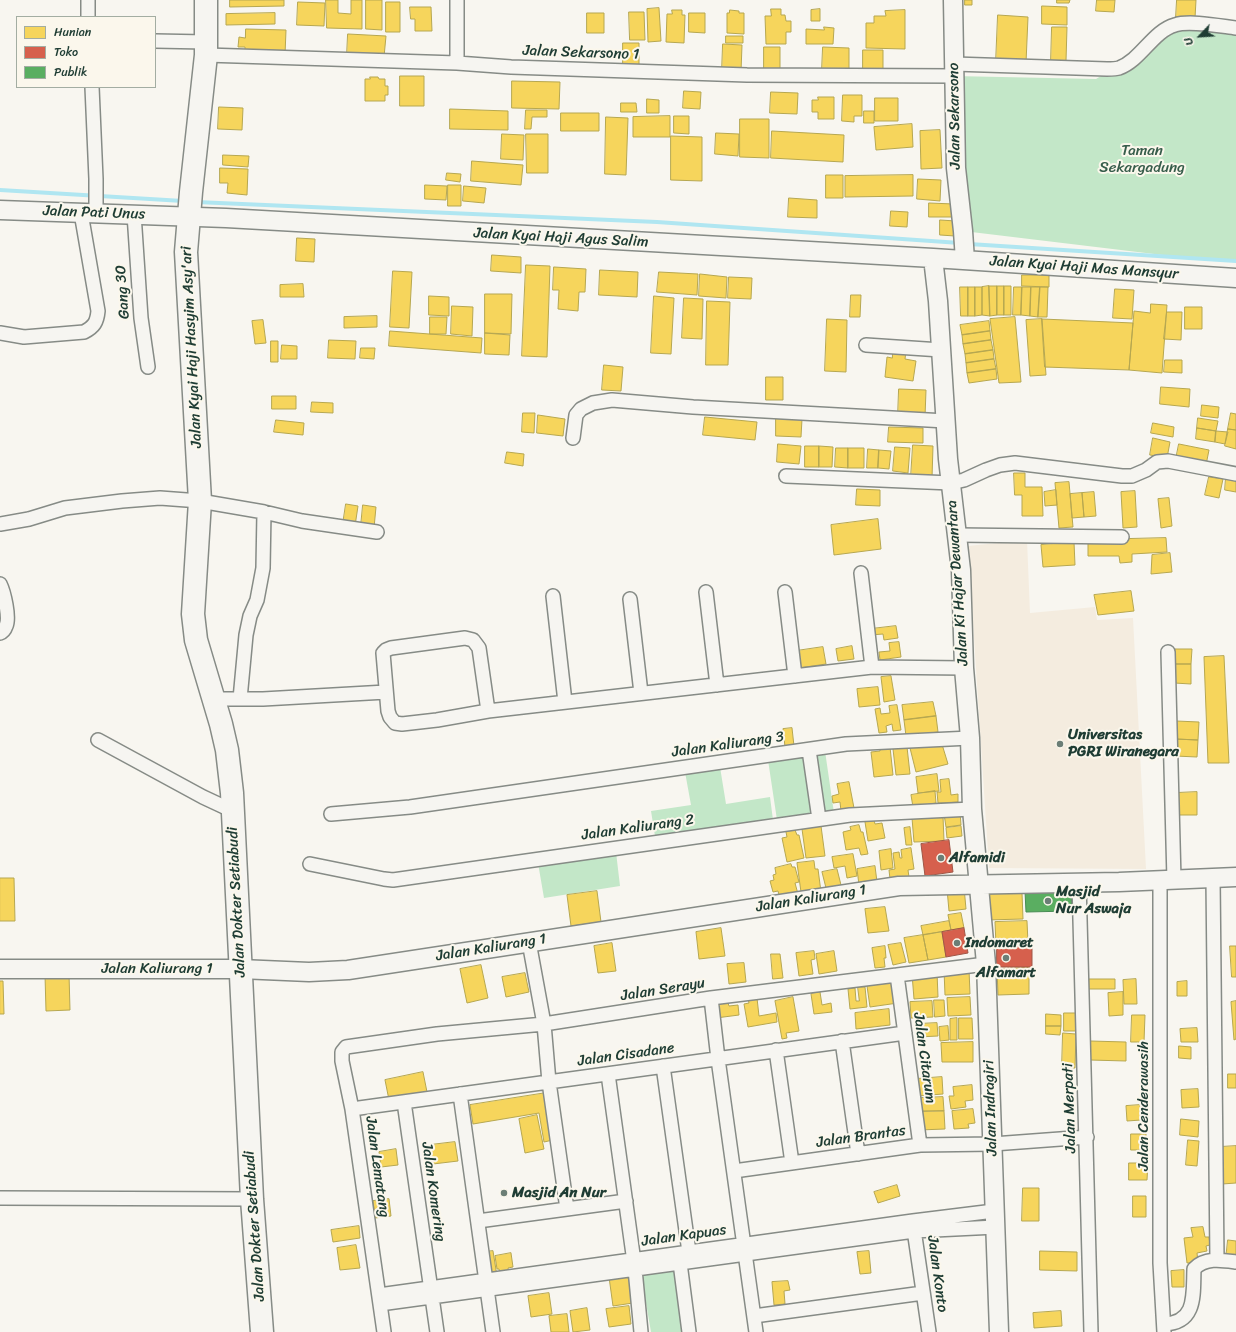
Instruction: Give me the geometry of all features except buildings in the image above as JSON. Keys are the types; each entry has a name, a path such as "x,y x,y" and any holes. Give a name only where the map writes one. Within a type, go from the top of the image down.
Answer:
{"highway":[{"name":"Jalan Kyai Haji Hasyim Asy'ari","path":"197,469 186,252 206,48 206,0"},
{"name":"Jalan Dokter Setiabudi","path":"197,469 200,501 193,614 196,640 221,724 226,750 232,811 252,1199 262,1332"}],"main road":[{"name":"Jalan Sekarsono","path":"953,0 956,168 965,257"},
{"name":"Jalan Pati Unus","path":"0,210 91,209 134,214 190,207"},
{"name":"Jalan Kyai Haji Agus Salim","path":"190,207 226,218 933,258"},
{"name":"Jalan Kyai Haji Mas Mansyur","path":"933,258 965,257 1236,278"},
{"name":"Jalan Ki Hajar Dewantara","path":"933,258 938,301 952,494 961,570 964,668 970,738 972,809 979,884"},
{"name":"Jalan Kaliurang 1","path":"0,969 240,969 309,972 348,970 899,886 1119,882 1236,877"},
{"name":"Jalan Indragiri","path":"979,884 986,964 999,1332"}],"street":[{"path":"88,0 88,16"},
{"path":"457,0 457,63"},
{"name":"Jalan Sekarsono 1","path":"156,41 206,48 511,67 747,75 954,70 1107,70 1119,68 1129,62 1162,31 1175,24 1197,24 1236,28"},
{"path":"0,333 24,337 84,332 91,328 97,320 98,312 91,209 96,179 92,88"},
{"name":"Gang 30","path":"134,214 141,318 148,367"},
{"path":"866,345 941,350"},
{"path":"573,438 576,416 581,409 593,403 612,400 650,402 693,407 946,420"},
{"path":"786,476 952,494 964,480 1000,465 1015,463 1132,476 1146,470 1156,462 1168,461 1236,474"},
{"path":"0,524 28,519 65,508 160,498 200,501 264,512 302,521 377,532"},
{"path":"240,699 246,635 250,616 257,600 263,568 264,512"},
{"path":"958,536 1122,537"},
{"path":"861,573 872,667"},
{"path":"0,584 4,594 7,625 0,634"},
{"path":"706,592 717,685"},
{"path":"784,592 795,676"},
{"path":"553,596 565,702"},
{"path":"630,599 641,693"},
{"path":"488,711 479,648 473,640 465,638 391,648 383,653 386,692 390,717 395,723 402,724 437,720 488,711 872,667 964,668"},
{"name":"Jalan Cenderawasih","path":"1164,1328 1160,1255 1167,880 1168,652"},
{"path":"213,699 263,700 386,692"},
{"name":"Jalan Kaliurang 3","path":"331,814 410,806 492,795 846,744 970,738"},
{"path":"98,740 203,797 232,811"},
{"path":"809,750 819,819"},
{"name":"Jalan Kaliurang 2","path":"310,864 393,880 850,815 972,809"},
{"path":"1212,879 1217,1260"},
{"name":"Jalan Merpati","path":"1079,882 1091,1332"},
{"path":"529,942 544,1024 549,1082 567,1209"},
{"name":"Jalan Serayu","path":"346,1047 436,1034 544,1024 711,998 986,964"},
{"name":"Jalan Citarum","path":"897,975 920,1145"},
{"path":"711,998 718,1059 756,1332"},
{"name":"Jalan Cisadane","path":"352,1109 905,1033"},
{"path":"842,1042 858,1154"},
{"name":"Jalan Lematang","path":"346,1047 342,1052 342,1061 352,1109 384,1332"},
{"path":"776,1050 792,1163"},
{"path":"662,1066 689,1252"},
{"path":"608,1074 635,1264 641,1332"},
{"path":"460,1094 493,1332"},
{"name":"Jalan Komering","path":"404,1102 437,1332"},
{"name":"Jalan Brantas","path":"734,1171 920,1145 993,1144 1086,1137"},
{"path":"0,1198 252,1199"},
{"path":"478,1221 626,1201"},
{"name":"Jalan Kapuas","path":"635,1264 680,1263 745,1249 914,1226 995,1219"},
{"name":"Jalan Konto","path":"914,1226 928,1332"},
{"name":"Jalan Kapuas","path":"379,1299 635,1264 689,1252 745,1249"},
{"path":"1164,1328 1177,1322 1187,1314 1191,1307 1194,1269 1201,1263 1217,1260 1236,1262"},
{"path":"680,1263 689,1332"},
{"path":"754,1316 923,1293"}],"shaded area":[{"name":"Universitas PGRI Wiranegara","path":"1027,540 1030,613 1095,607 1097,620 1133,618 1146,869 989,868 968,546"}],"green space":[{"name":"Taman Sekargadung","path":"1188,24 1236,29 1236,261 1204,260 963,231 954,76 1096,79"},
{"path":"825,751 834,813 777,820 768,760"},
{"path":"720,767 726,804 770,797 773,820 655,836 651,811 691,805 685,772"},
{"path":"616,852 620,886 544,898 538,863"},
{"path":"675,1269 685,1332 651,1332 641,1274"}],"waterway":[{"path":"0,190 183,201"},
{"path":"196,202 657,222 960,243"},
{"path":"969,244 1236,261"}],"place":[{"name":"Universitas PGRI Wiranegara","path":"1060,744"},
{"name":"Alfamidi","path":"941,858"},
{"name":"Masjid Nur Aswaja","path":"1048,901"},
{"name":"Indomaret","path":"957,943"},
{"name":"Alfamart","path":"1006,958"},
{"name":"Masjid An Nur","path":"504,1193"}]}
